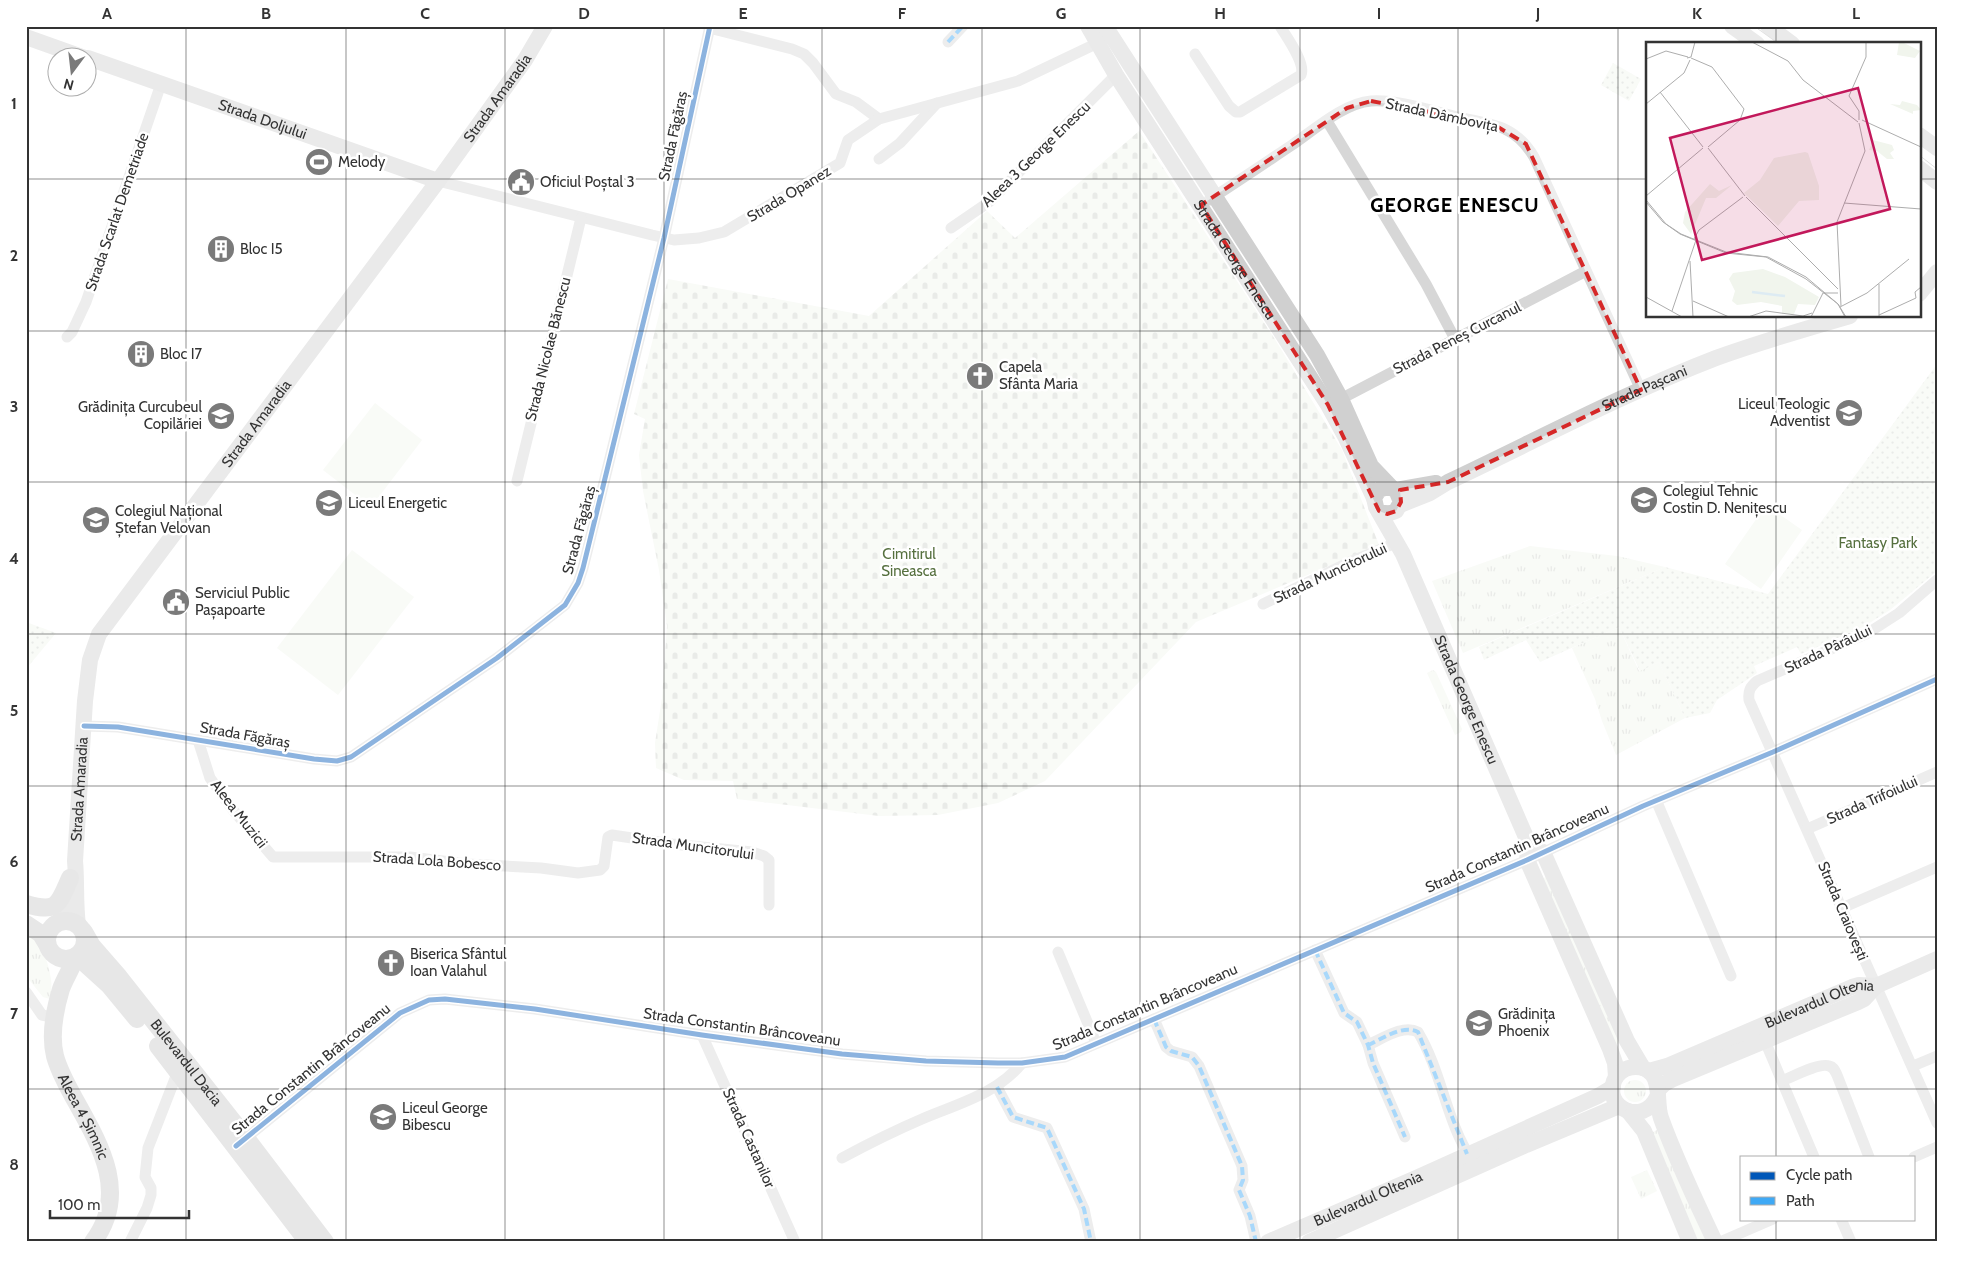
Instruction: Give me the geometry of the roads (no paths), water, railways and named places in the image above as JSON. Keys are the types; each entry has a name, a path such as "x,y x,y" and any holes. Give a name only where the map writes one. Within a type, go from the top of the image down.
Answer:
{"main road":[{"path":"26,904 42,909 52,907 59,901 70,878"},
{"path":"26,911 38,918 70,925 86,943 76,957 64,960 48,948 41,934 26,924"},
{"path":"48,948 48,932 70,925"},
{"name":"Bulevardul Dacia","path":"70,925 92,946 119,977 241,1142 308,1242"},
{"name":"Aleea 4 Șimnic","path":"48,948 62,988"},
{"name":"Bulevardul Dacia","path":"76,957 109,985 178,1071 325,1242"},
{"name":"Aleea 4 Șimnic","path":"76,957 62,988 53,1040 55,1057 63,1078 99,1142 109,1174 108,1214 93,1242"}],"street":[{"name":"Strada Amaradia","path":"70,925 75,904 77,881 75,861 90,660 93,646 99,634 438,181 525,60 545,26"},
{"path":"948,42 963,26"},
{"name":"Strada George Enescu","path":"1088,26 1105,35 1208,201"},
{"path":"1196,54 1232,110 1240,112 1302,75 1301,62 1280,26"},
{"path":"1732,26 1754,42"},
{"path":"1768,26 1789,42"},
{"path":"709,27 792,49 804,54 836,94 856,102 879,119"},
{"name":"Strada Făgăraș","path":"84,726 118,727 314,760 337,761 351,757 497,658 565,605 578,582 583,568 664,238 709,27"},
{"name":"Strada Opanez","path":"438,181 664,238 674,240 699,238 724,232 840,163 848,140 879,119 1031,76 1105,35"},
{"name":"Strada George Enescu","path":"1105,35 1116,75 1317,355 1346,438 1399,548 1533,852 1615,1063 1614,1082"},
{"name":"Strada Doljului","path":"26,37 57,48"},
{"name":"Strada Doljului","path":"98,62 438,181"},
{"name":"Aleea 3 George Enescu","path":"952,228 989,202 1116,75"},
{"name":"Strada Scarlat Demetriade","path":"67,337 72,332 86,302 161,84"},
{"path":"879,159 900,143 939,101"},
{"name":"Strada Dâmbovița","path":"1208,201 1347,108 1359,103 1385,102 1493,124 1512,132 1526,144 1534,158 1642,390"},
{"path":"1327,121 1426,284 1456,339"},
{"path":"1920,136 1937,148"},
{"path":"1920,169 1937,182"},
{"name":"Strada Nicolae Bănescu","path":"517,481 581,218"},
{"name":"Strada Peneș Curcanul","path":"1334,402 1586,271"},
{"path":"1920,294 1937,272"},
{"path":"1920,294 1937,286"},
{"name":"Strada Pașcani","path":"1397,498 1430,493 1448,482 1642,390 1728,354 1783,335 1843,318"},
{"name":"Strada George Enescu","path":"1334,402 1371,466 1397,498 1399,548"},
{"path":"1383,488 1397,498 1396,511 1388,514 1377,504 1379,490 1383,488"},
{"name":"Strada Muncitorului","path":"1264,604 1352,561 1399,548"},
{"name":"Strada Pârâului","path":"1749,700 1751,686 1757,681 1868,634 1899,613 1937,580"},
{"name":"Strada Constantin Brâncoveanu","path":"241,1142 400,1013 428,1000 445,999 535,1010 842,1054 926,1060 1022,1063 1065,1057 1315,950 1533,852 1773,752 1937,679"},
{"name":"Strada Craiovești","path":"1749,700 1808,828 1937,1123"},
{"name":"Aleea Muzicii","path":"198,740 210,778 233,810 273,857"},
{"name":"Strada Trifoiului","path":"1808,828 1937,772"},
{"path":"1656,800 1731,976"},
{"name":"Strada Muncitorului","path":"600,870 604,866 608,837 612,835 672,844 752,852 769,860 769,905"},
{"name":"Strada George Enescu","path":"1533,852 1627,1041 1646,1070"},
{"name":"Strada Lola Bobesco","path":"273,857 384,856 578,873 600,870"},
{"name":"Strada Amaradia","path":"70,925 68,903 70,878 75,861"},
{"path":"1842,908 1937,867"},
{"path":"1315,950 1344,1013 1357,1022 1405,1137"},
{"path":"1058,952 1096,1043"},
{"path":"1876,986 1937,959"},
{"name":"Bulevardul Oltenia","path":"1646,1070 1667,1066 1852,987 1859,985 1876,986"},
{"name":"Bulevardul Oltenia","path":"1657,1093 1664,1084 1673,1079 1858,1002 1864,999 1876,986"},
{"path":"26,992 42,1015 56,1018"},
{"path":"1154,1019 1166,1046 1171,1051 1192,1057 1199,1066 1213,1096 1242,1166 1243,1180 1239,1190 1250,1216 1256,1242"},
{"path":"1368,1045 1403,1030 1412,1029 1418,1032 1472,1161"},
{"name":"Strada Castanilor","path":"702,1035 795,1242"},
{"path":"1765,1041 1814,1156"},
{"path":"1913,1066 1937,1056"},
{"path":"842,1158 879,1138 997,1087 1014,1073 1022,1063"},
{"path":"1782,1081 1820,1066 1831,1066 1837,1075 1869,1156"},
{"path":"1690,1242 1644,1131 1613,1096 1614,1082 1628,1068 1646,1070 1656,1080 1658,1110 1666,1133 1715,1242"},
{"path":"130,1242 147,1208 151,1195 151,1188 145,1177 148,1148 178,1071"},
{"name":"Bulevardul Oltenia","path":"1309,1242 1598,1096 1614,1082"},
{"path":"997,1087 1013,1117 1047,1128 1084,1209 1092,1242"},
{"path":"1624,1109 1638,1112 1648,1109 1657,1093"},
{"name":"Bulevardul Oltenia","path":"1268,1242 1472,1161 1624,1109"},
{"path":"1916,1156 1937,1147"},
{"path":"1720,1242 1771,1220"},
{"path":"1841,1220 1851,1242"}],"tram line":[{"path":"1754,26 1776,42"},
{"path":"1920,156 1937,169"}],"place":[{"name":"Melody","path":"319,162"},
{"name":"Oficiul Poștal 3","path":"521,182"},
{"name":"Bloc I5","path":"221,249"},
{"name":"Bloc I7","path":"141,354"},
{"name":"Capela Sfânta Maria","path":"980,376"},
{"name":"Liceul Teologic Adventist","path":"1849,413"},
{"name":"Grădinița Curcubeul Copilăriei","path":"221,416"},
{"name":"Colegiul Tehnic Costin D. Nenițescu","path":"1644,500"},
{"name":"Liceul Energetic","path":"329,503"},
{"name":"Colegiul Național Ștefan Velovan","path":"96,520"},
{"name":"Serviciul Public Pașapoarte","path":"176,602"},
{"name":"Biserica Sfântul Ioan Valahul","path":"391,963"},
{"name":"Grădinița Phoenix","path":"1479,1023"},
{"name":"Liceul George Bibescu","path":"383,1117"}],"district":[{"name":"GEORGE ENESCU","path":"1455,205"}],"park label":[{"name":"Fantasy Park","path":"1878,543"},
{"name":"Cimitirul Sineasca","path":"909,562"}]}
